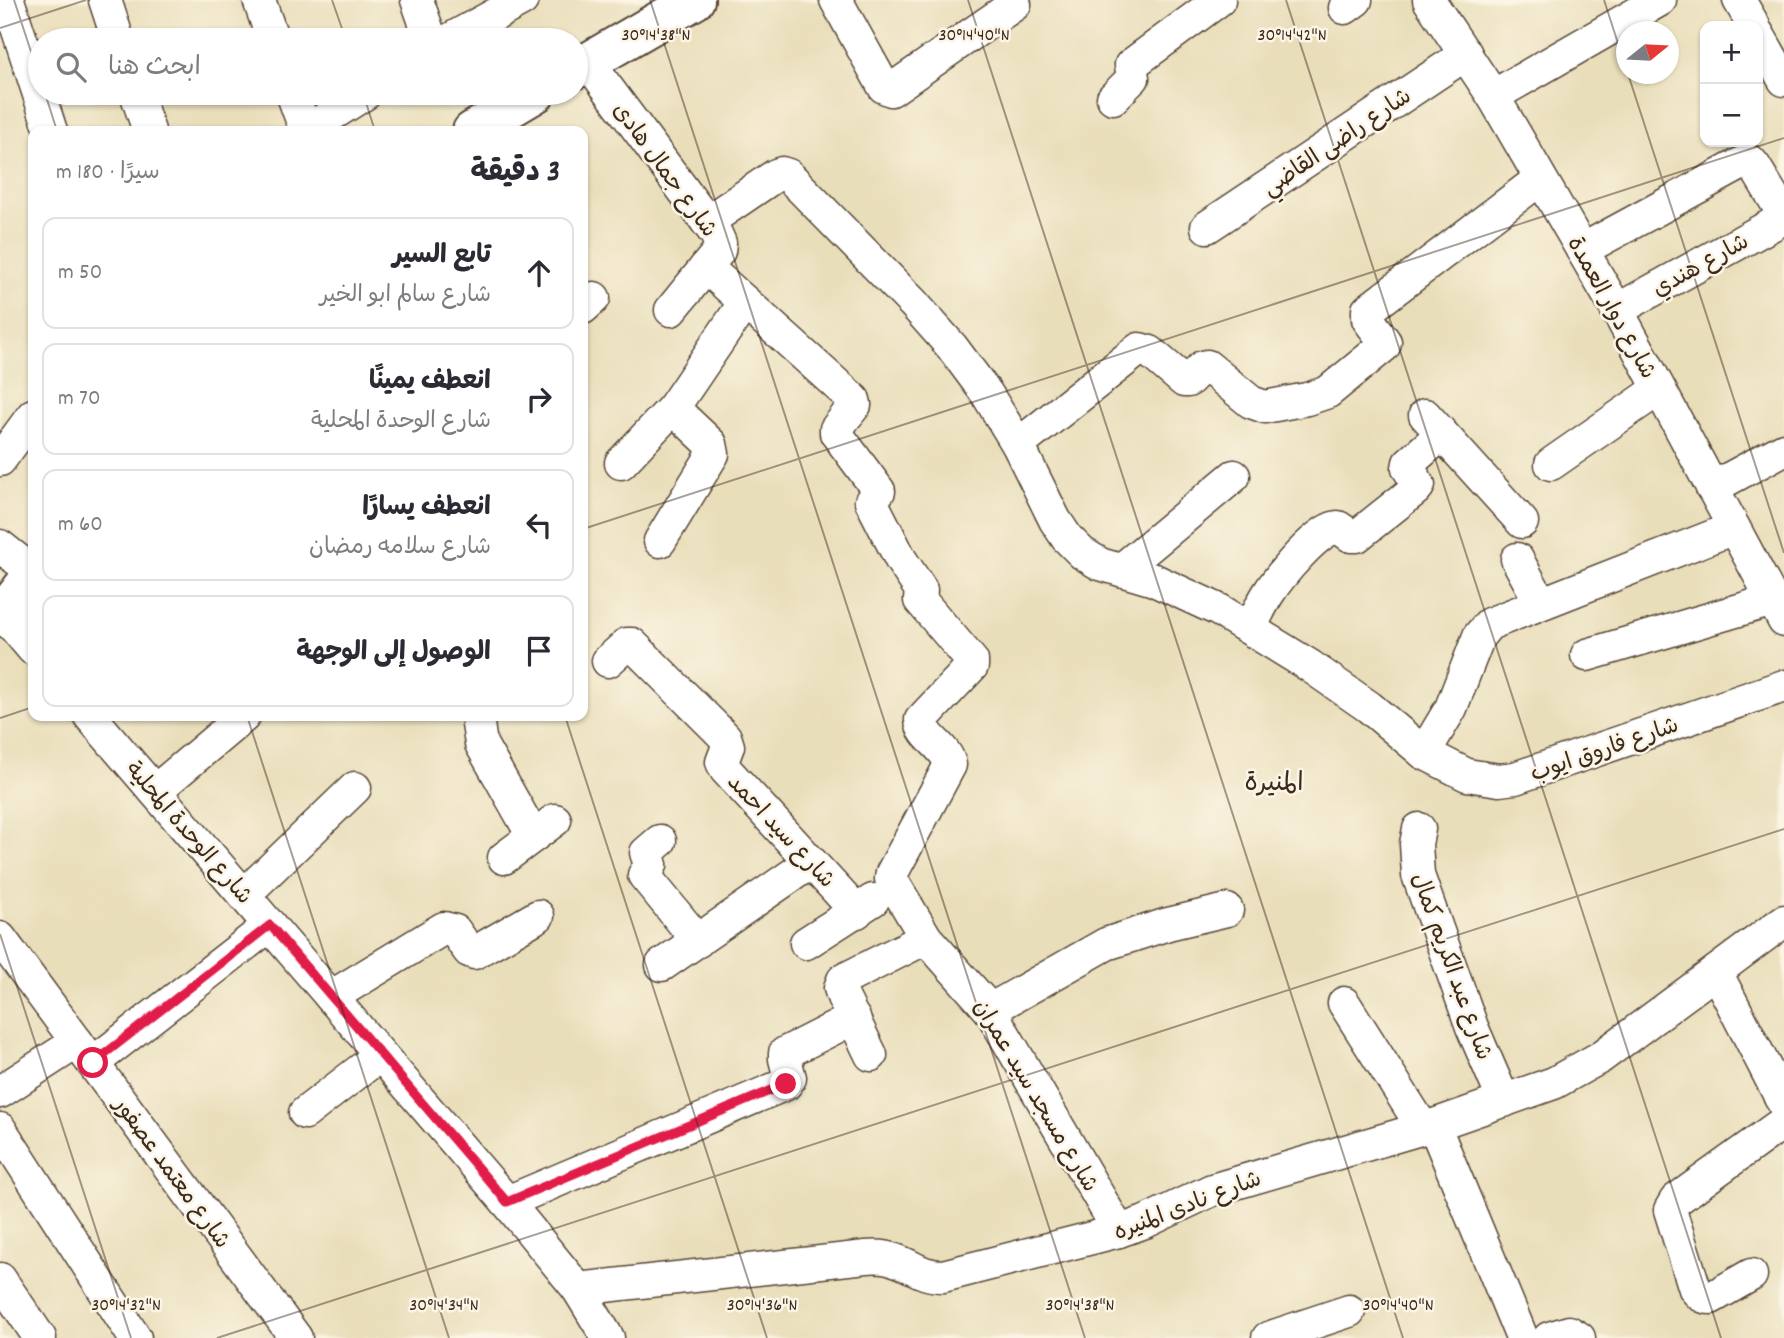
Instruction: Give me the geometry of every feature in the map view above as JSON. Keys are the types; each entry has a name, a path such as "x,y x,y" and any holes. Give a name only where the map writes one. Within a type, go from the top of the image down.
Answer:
{"street":[{"path":"8,0 28,61"},
{"path":"105,0 114,28"},
{"path":"258,0 268,28"},
{"path":"417,0 427,28"},
{"path":"588,62 695,0"},
{"path":"835,0 884,87 891,90 1015,4"},
{"path":"1113,98 1133,78 1131,65 1219,0"},
{"name":"شارع دوار العمدة","path":"1429,0 1493,96 1617,310 1778,611"},
{"path":"1493,96 1660,0"},
{"path":"1739,0 1751,21"},
{"path":"468,28 507,4"},
{"path":"1763,43 1784,80"},
{"name":"شارع راضى القاضي","path":"1208,227 1465,54"},
{"name":"شارع جمال هادى","path":"588,73 707,222 720,243 719,251 671,310"},
{"path":"42,105 49,126"},
{"path":"140,105 147,126"},
{"path":"296,105 304,126"},
{"path":"314,126 347,105"},
{"path":"480,126 516,105"},
{"path":"1582,250 1746,161 1755,167 1784,216"},
{"name":"شارع فاروق ايوب","path":"707,222 776,174 789,175 952,347 987,394 1018,445 1055,520 1082,554 1100,564 1188,594 1250,628 1369,708 1424,753 1467,775 1499,780 1515,778 1784,686"},
{"path":"1018,445 1139,349 1150,352 1184,382 1207,366 1251,402 1261,406 1307,399 1328,392 1384,346 1385,342 1368,319 1368,310 1540,179"},
{"name":"شارع هندي","path":"1617,310 1784,216"},
{"path":"706,267 854,400 855,405 836,429 836,433 879,491 871,501 890,541 921,590 920,600 972,662 972,666 921,720 922,728 946,754 950,765 892,873 892,884 857,912 806,943"},
{"path":"621,463 673,408 745,302"},
{"path":"1551,464 1659,389"},
{"path":"660,541 713,454 711,444 673,408"},
{"path":"0,460 28,422"},
{"path":"1250,628 1269,593 1286,570 1326,530 1338,527 1351,536 1357,536 1416,489 1419,485 1408,468 1409,463 1433,425 1522,522"},
{"path":"1712,488 1784,449"},
{"path":"1121,570 1234,476"},
{"path":"1424,753 1451,708 1483,629 1489,624 1734,528"},
{"path":"0,546 28,569"},
{"path":"1517,559 1541,603"},
{"path":"28,580 1,616 28,644"},
{"path":"1587,655 1778,611"},
{"name":"شارع سيد احمد","path":"608,661 627,644 632,644 725,737 728,746 722,762 726,770 857,912"},
{"name":"شارع الوحدة المحلية","path":"94,721 507,1202 578,1289 608,1338"},
{"path":"155,791 238,721"},
{"path":"479,721 481,744 544,828 504,858"},
{"path":"244,895 355,788"},
{"name":"شارع عبد الكريم كمال","path":"1419,829 1416,844 1418,875 1448,964 1504,1101"},
{"path":"660,841 646,853 651,865 644,875 698,940"},
{"path":"662,965 811,862"},
{"name":"شارع مسجد سيد عمران","path":"892,884 926,938 990,1010 1119,1231"},
{"path":"990,1010 1106,944 1168,924 1227,910"},
{"path":"331,997 444,928 455,931 468,951 474,953 538,916"},
{"name":"شارع نادى المنيره","path":"578,1289 866,1256 882,1256 897,1260 920,1273 943,1276 1119,1231 1145,1222 1212,1190 1429,1126 1554,1083 1601,1058 1784,921"},
{"path":"0,1091 85,1052 270,925"},
{"name":"شارع معتمد عصفور","path":"0,938 296,1338"},
{"path":"871,1055 841,988 843,980 926,938"},
{"path":"1716,972 1784,1104"},
{"path":"1344,1003 1429,1126 1522,1338"},
{"path":"507,1202 786,1084 790,1078 785,1053 853,1018"},
{"path":"304,1113 380,1055"},
{"path":"1751,1275 1712,1297 1705,1298 1699,1294 1695,1289 1670,1210 1676,1200 1784,1122"},
{"path":"0,1129 135,1338"},
{"path":"0,1279 40,1338"},
{"path":"1268,1338 1349,1311"},
{"path":"1549,1338 1569,1332 1579,1338"}],"district":[{"name":"المنيرة","path":"1274,781"}],"route":[{"path":"93,1063 270,925 507,1202 786,1084"}]}
